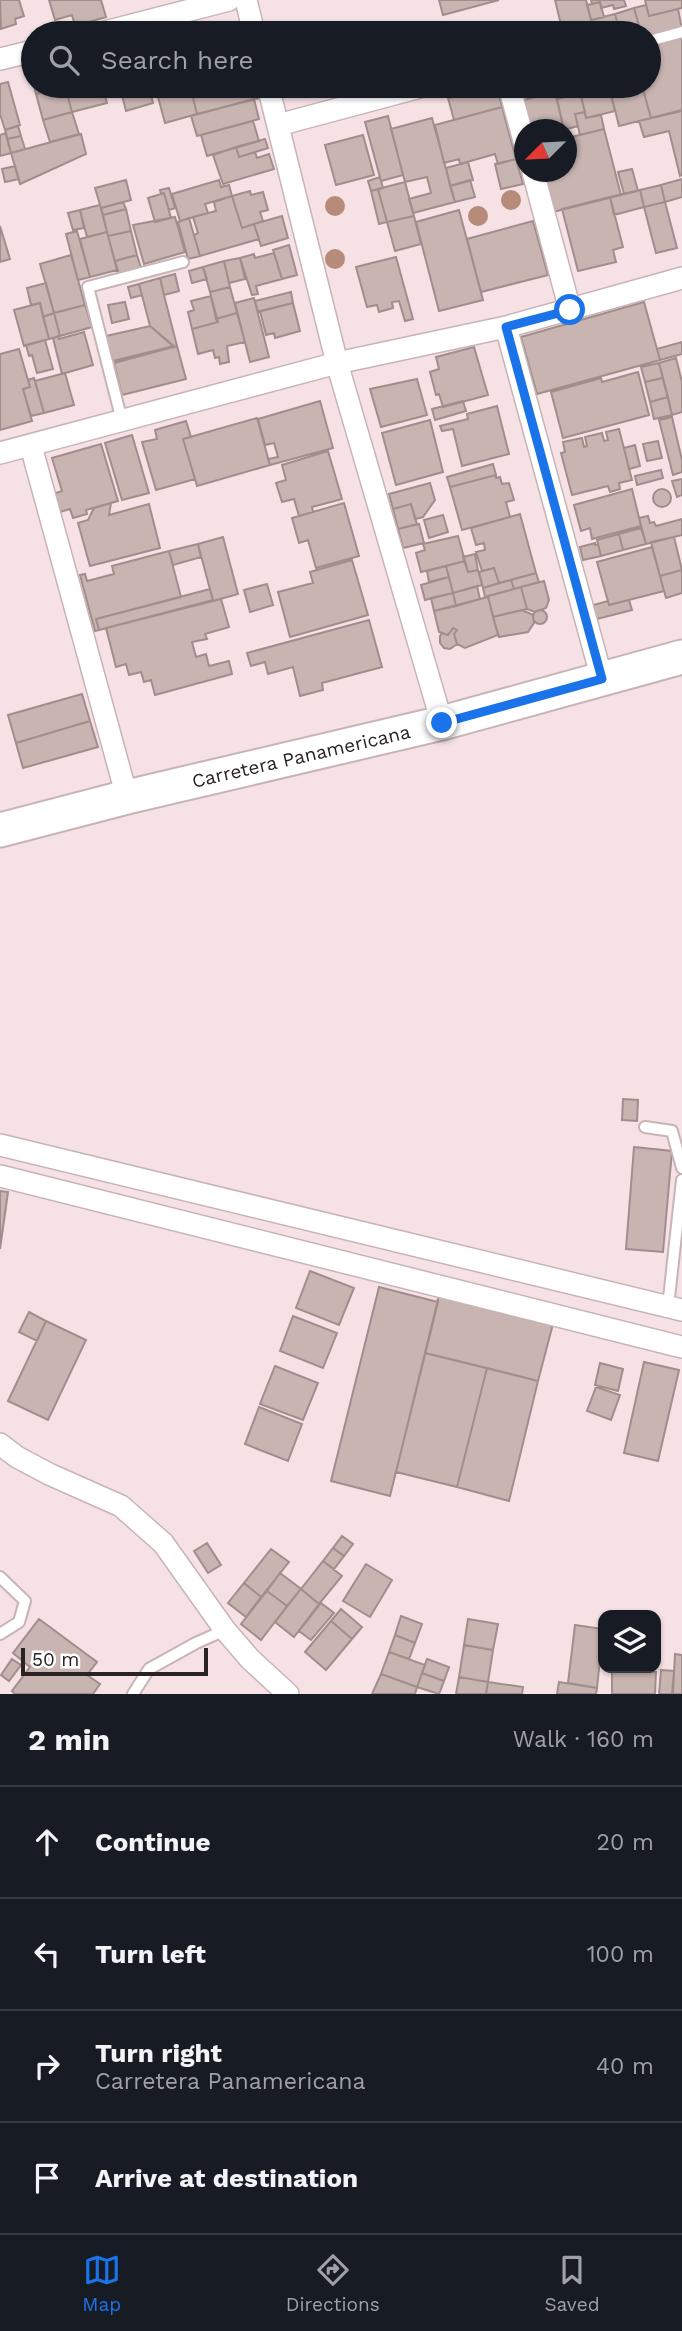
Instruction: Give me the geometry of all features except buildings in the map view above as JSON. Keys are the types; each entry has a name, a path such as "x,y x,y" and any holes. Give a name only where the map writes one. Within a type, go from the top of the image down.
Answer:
{"main road":[{"name":"Carretera Panamericana","path":"0,831 127,797 442,723 682,657"}],"street":[{"path":"148,21 229,0"},
{"path":"246,0 251,21"},
{"path":"0,60 21,54"},
{"path":"271,98 337,363 442,723"},
{"path":"278,125 379,98"},
{"path":"512,98 518,119"},
{"path":"536,182 570,310"},
{"path":"0,453 337,363 506,327 682,278"},
{"path":"506,327 602,679"},
{"path":"31,446 127,797"},
{"path":"0,1145 675,1308"},
{"path":"0,1176 682,1347"},
{"path":"0,1444 49,1474 121,1506 163,1544 225,1630 250,1659 288,1694"}],"lane":[{"path":"661,38 682,33"},
{"path":"122,422 88,287 183,262"},
{"path":"645,1127 672,1131 682,1168"},
{"path":"675,1308 682,1180"},
{"path":"0,1577 25,1601 19,1622 0,1634"},
{"path":"133,1694 149,1669 225,1630"}],"route":[{"path":"442,723 602,679 506,327 570,310"}]}
